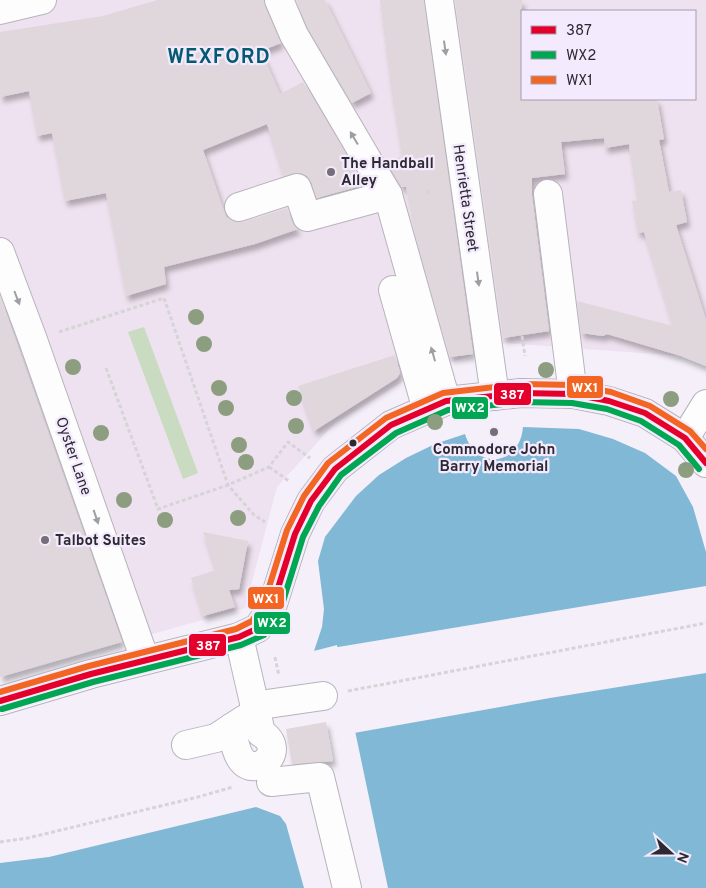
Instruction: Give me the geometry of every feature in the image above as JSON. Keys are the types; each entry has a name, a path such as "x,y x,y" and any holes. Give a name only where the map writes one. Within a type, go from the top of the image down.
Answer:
{"street":[{"path":"0,10 42,0"},
{"path":"279,0 294,35 388,195 437,405"},
{"name":"Henrietta Street","path":"439,0 495,396"},
{"path":"239,207 297,188 307,217 388,195"},
{"path":"548,194 572,394"},
{"name":"Oyster Lane","path":"0,252 33,340 145,660"},
{"path":"394,290 437,405"},
{"path":"0,701 91,674 239,637 258,628 272,607 295,534 311,501 335,469 391,425 437,405 521,393 572,394 609,401 645,413 685,438 706,463"},
{"path":"685,438 706,404"},
{"path":"234,737 240,757 248,765 259,766 268,760 272,745 270,740 261,733 239,637"},
{"path":"188,753 208,757 234,737 250,716 323,696"},
{"path":"270,782 320,777 347,888"}],"path":[{"path":"428,190 429,196"},
{"path":"33,340 164,298 228,485 254,515 265,522"},
{"path":"522,336 525,356"},
{"path":"106,368 158,509 228,485 269,467 288,442 311,459"},
{"path":"269,467 289,481"},
{"path":"323,696 706,623"},
{"path":"0,842 37,836 198,797 238,785 261,781 270,782"}],"shaded area":[{"path":"0,0 706,0 706,365 681,356 506,343 410,377 334,424 277,487 245,608 0,677"}],"green space":[{"path":"144,327 198,473 183,479 128,332"}],"water":[{"path":"523,427 579,429 613,439 645,453 676,476 693,507 706,552 706,888 388,888 337,645 314,651 322,627 324,609 318,561 325,537 356,496 379,475 406,458 435,444 465,434 471,446 478,454 487,458 497,459 506,456 514,450 520,440"},
{"path":"256,807 280,816 286,824 304,888 0,888 0,863 49,857"}],"pier":[{"path":"706,586 706,673 550,698 354,733 335,648 314,654 314,651"}],"building":[{"path":"157,0 264,0 281,43 261,51 280,94 303,82 364,185 317,198 312,183 307,176 300,173 284,176 267,124 203,150 226,217 235,222 243,222 287,208 292,222 298,229 255,244 164,267 166,284 126,296 106,193 65,201 52,133 37,136 29,91 0,97 0,32 103,16"},
{"path":"296,0 325,0 371,93 352,103 308,28"},
{"path":"380,0 424,0 473,354 450,357 414,230 406,187 402,187 386,160 402,157"},
{"path":"455,0 522,0 521,100 657,100 664,139 659,140 669,192 681,190 687,222 676,225 706,320 706,366 681,356 607,334 603,336 581,333 577,301 673,326 644,232 638,233 632,201 637,200 629,144 605,148 604,138 561,142 565,174 532,178 532,196 549,331 503,338"},
{"name":"Talbot Suites","path":"0,296 122,642 0,677"},
{"path":"395,355 400,373 397,378 314,431 298,386"},
{"path":"203,532 248,541 239,589 229,590 235,607 203,616 191,578 216,570"},
{"path":"326,722 333,761 292,764 286,729"}],"transit line":[{"name":"WX1","path":"0,692 89,666 236,629 252,621 264,603 287,530 304,496 328,463 386,418 443,393 521,384 574,385 611,392 650,406 690,431 706,449"},
{"name":"387","path":"0,701 91,674 239,637 258,628 272,607 295,534 311,501 335,469 391,425 446,401 521,393 573,394 609,401 645,413 685,438 706,463"},
{"name":"WX2","path":"2,709 93,682 241,645 264,635 280,611 303,537 319,506 341,475 396,433 448,410 521,402 572,403 607,409 641,421 679,445 699,469"}],"place":[{"name":"The Handball Alley","path":"331,172"},
{"name":"Commodore John Barry Memorial","path":"494,432"},
{"name":"Talbot Suites","path":"45,540"}],"district":[{"name":"WEXFORD","path":"219,56"}]}
